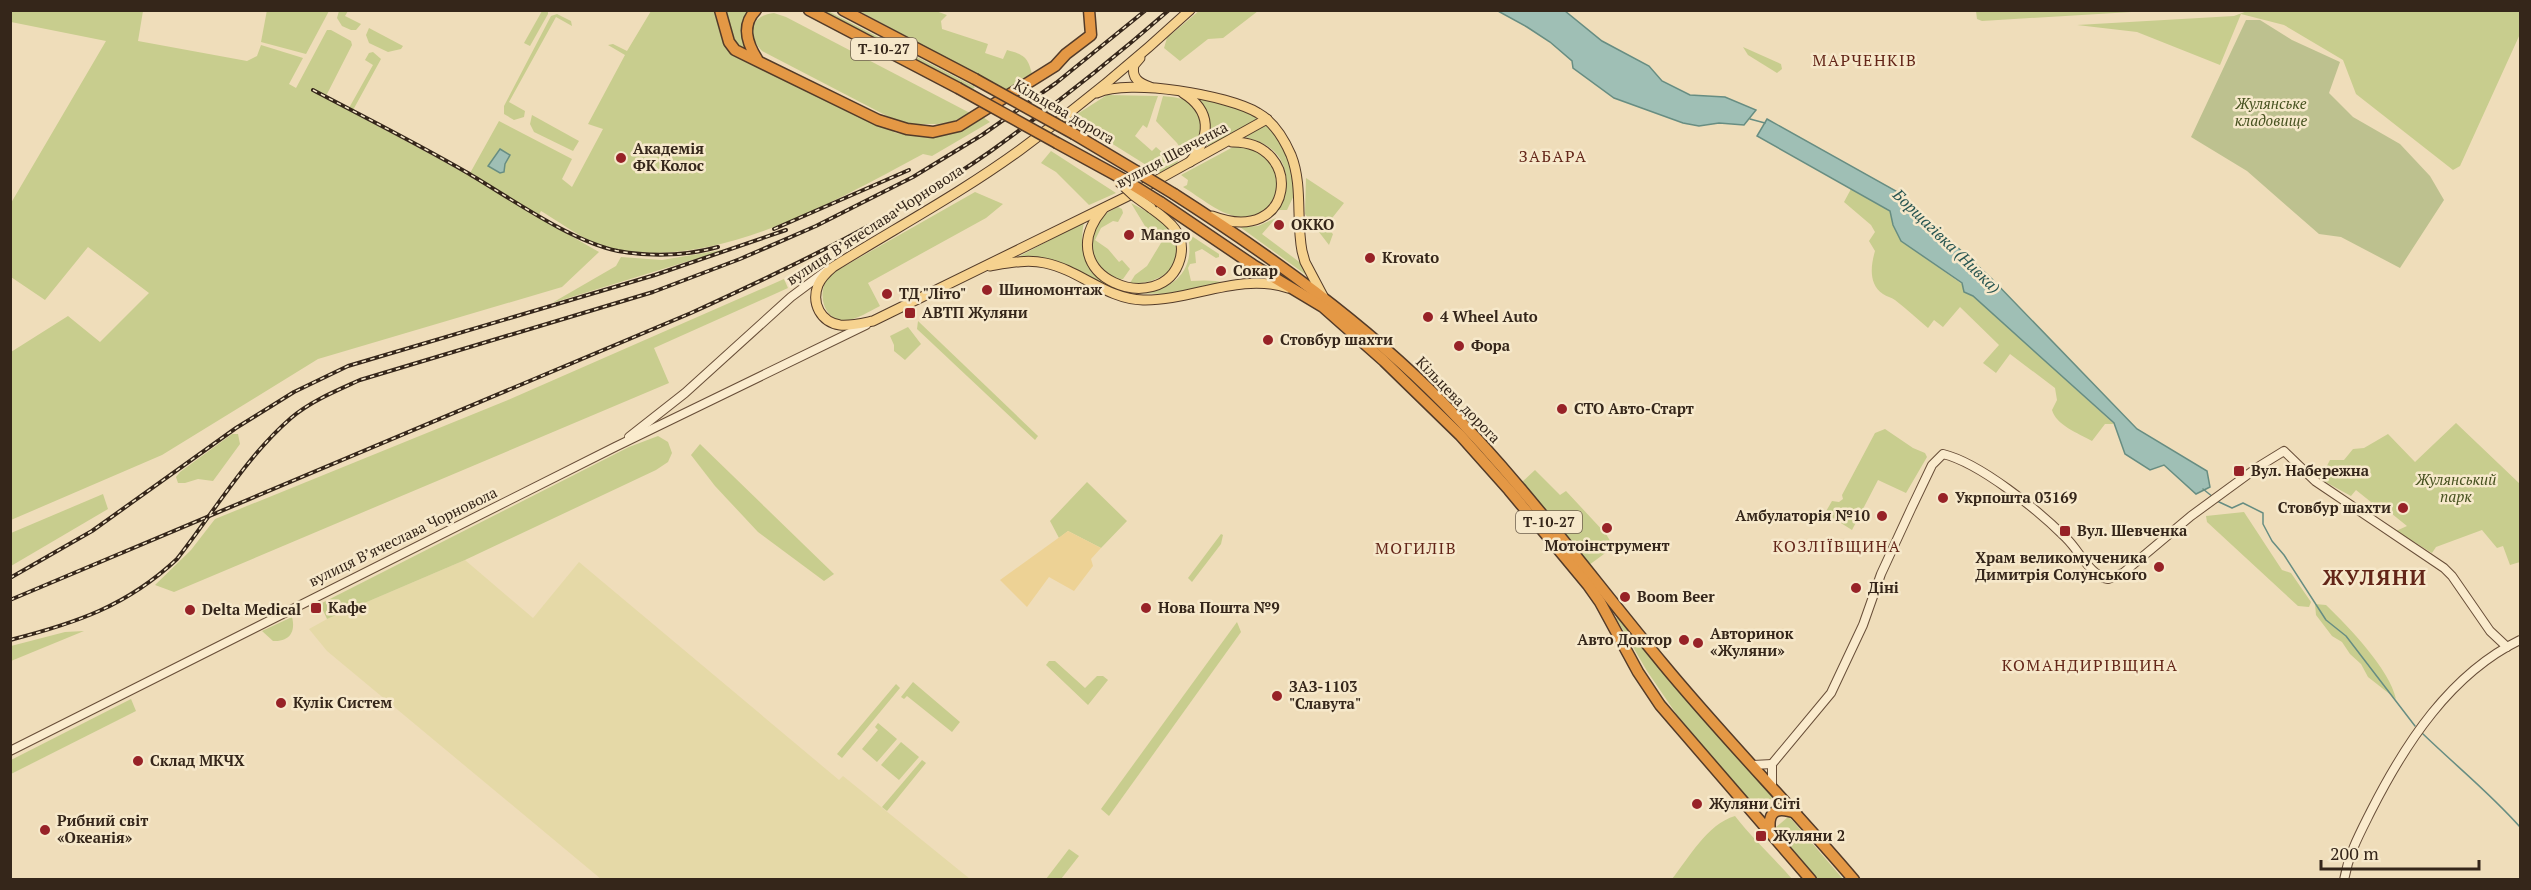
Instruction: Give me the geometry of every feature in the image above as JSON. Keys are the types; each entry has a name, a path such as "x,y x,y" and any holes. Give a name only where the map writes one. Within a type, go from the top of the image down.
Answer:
{"highway":[{"path":"720,10 729,42 735,50 878,120 907,129 933,132 959,126 1055,66 1066,54 1091,35 1089,10"},
{"path":"756,10 747,25 747,39 750,49 759,62"},
{"name":"Кільцева дорога","path":"809,10 958,88 1118,178 1156,205 1323,307 1377,354 1476,452 1588,585 1600,602 1632,662 1669,716 1770,832"},
{"name":"Кільцева дорога","path":"843,10 975,79 1136,171 1200,211 1325,298 1397,360 1483,445 1548,520 1663,664 1854,879"},
{"path":"1770,832 1769,820 1775,812 1782,809 1797,813"},
{"name":"Т-10-27","path":"1770,832 1811,879"}],"main road":[{"path":"1150,87 1136,79 1133,68 1190,10"},
{"name":"вулиця Вʼячеслава Чорновола","path":"833,267 1019,151 1158,40"},
{"name":"вулиця Шевченка","path":"979,268 1187,166 1267,119 1257,112 1212,96 1179,90 1150,87 1103,90 1088,97"},
{"path":"1179,90 1197,102 1206,125 1204,138 1197,153 1187,166"},
{"path":"1267,119 1284,140 1295,165 1302,251 1305,262 1325,298"},
{"path":"1200,211 1223,220 1249,222 1267,216 1279,198 1281,177 1271,157 1263,149 1250,144 1229,142"},
{"path":"1105,207 1094,221 1086,239 1089,257 1096,269 1111,282 1137,288 1155,286 1166,281 1177,267 1180,258 1181,242 1175,228 1156,205"},
{"path":"979,268 1020,262 1045,263 1063,268 1109,292 1143,300 1243,284 1281,286 1301,292"},
{"path":"833,267 817,288 816,303 821,314 838,324 873,321"},
{"name":"вулиця Вʼячеслава Чорновола","path":"873,321 979,268"}],"street":[{"name":"вулиця Вʼячеслава Чорновола","path":"615,447 670,405 791,297 833,267"},
{"name":"вулиця Вʼячеслава Чорновола","path":"10,751 615,447 873,321"},
{"path":"670,405 669,414 678,417"},
{"path":"1772,786 1772,764 1831,693 1863,625 1881,574 1911,509 1932,465 1943,453 1983,473 2028,506 2067,539 2095,574 2108,579 2122,573 2258,466 2284,451 2315,481 2444,568 2490,631 2507,646"},
{"path":"2344,879 2348,855 2398,759 2414,736 2429,716 2472,671 2507,646 2520,640"},
{"path":"1753,765 1772,764"}],"shaded area":[{"path":"465,560 533,618 579,562 839,780 843,776 970,879 601,879 327,651 309,629 327,619"}],"green space":[{"path":"267,10 329,11 306,54 261,42"},
{"path":"933,10 947,15 941,21 942,29 988,44 985,53 1003,59 1007,50 1025,58 1030,65 1033,77 1010,92 859,11"},
{"path":"1200,10 1258,11 1223,38 1208,39 1180,61 1164,48 1167,38"},
{"path":"1976,10 2148,11 1982,21 1977,19"},
{"path":"2250,10 2520,11 2520,34 2460,166 2453,170 2356,94 2343,60 2284,25 2241,14 2220,65 2137,32 2077,25 2234,16"},
{"path":"11,11 143,11 138,41 247,61 257,56 261,45 303,58 289,84 296,88 327,30 331,30 351,41 352,45 326,96 349,108 373,65 365,60 369,53 373,52 381,59 352,112 469,175 499,121 572,159 562,179 572,187 603,129 588,124 625,55 608,45 613,44 627,51 651,11 716,11 723,39 896,133 921,136 941,134 961,128 983,117 990,122 932,156 923,154 814,210 734,241 693,250 653,253 614,249 585,238 541,211 538,217 599,252 562,287 318,359 162,455 11,520 11,352 68,316 100,342 149,293 88,247 45,300 11,277 11,203 106,41 11,22"},
{"path":"339,11 348,11 345,16 361,24 356,30 342,26 337,18"},
{"path":"542,11 548,11 548,14 530,46 524,43"},
{"path":"724,11 750,11 742,25 743,41 748,51 734,39"},
{"path":"824,11 828,11 975,87 973,89"},
{"path":"774,13 786,17 970,113 954,121 938,124 907,124 887,116 762,51 754,39 753,27 760,18"},
{"path":"557,14 571,21 572,26 556,17 509,102 525,111 524,117 514,120 504,114 504,106 551,16"},
{"name":"Жулянське кладовище","path":"2246,20 2260,20 2292,40 2340,62 2329,93 2353,117 2400,144 2430,176 2444,200 2400,268 2341,237 2319,234 2247,171 2191,137"},
{"path":"369,28 403,46 401,49 388,52 369,43 366,35"},
{"path":"1743,47 1781,64 1782,69 1777,73 1748,55"},
{"path":"1107,95 1158,96 1147,128 1143,125 1135,136 1152,151 1156,147 1170,159 1174,155 1178,161 1177,164 1159,173 1071,118"},
{"path":"1163,96 1189,101 1197,108 1200,115 1202,123 1199,140 1191,153 1185,156 1177,143 1156,121"},
{"path":"1197,96 1235,107 1256,116 1257,119 1207,148 1210,121"},
{"path":"532,115 579,141 573,151 534,132 530,124"},
{"path":"1268,124 1287,150 1296,191 1287,210 1278,210 1286,182 1283,164 1271,149 1244,136"},
{"path":"1235,146 1254,150 1268,159 1275,171 1278,184 1275,197 1267,208 1256,215 1240,217 1225,213 1183,187 1187,185 1188,180 1181,175"},
{"path":"1051,151 1116,193 1089,205 1056,172 1041,163"},
{"path":"1306,178 1344,203 1325,227 1333,234 1329,245 1305,214"},
{"path":"1851,189 1890,211 1893,225 1901,241 1962,284 1964,292 1973,296 2114,424 2105,424 2092,441 2074,432 2054,415 2052,410 2057,400 2055,388 2010,354 1996,373 1983,363 1999,345 1960,307 1943,327 1934,320 1928,328 1895,300 1878,290 1872,274 1875,251 1869,241 1875,232 1871,225 1844,202"},
{"path":"975,192 1003,204 986,218 868,283 880,306 850,320 840,320 830,315 824,305 823,293 826,281 836,271"},
{"path":"1131,203 1165,224 1173,233 1178,244 1175,263 1170,270 1152,281 1130,283 1135,275 1147,266 1164,238 1161,235 1156,241 1151,236"},
{"path":"1118,207 1123,213 1118,222 1113,221 1101,228 1095,240 1108,249 1119,262 1122,260 1130,269 1123,279 1110,276 1091,260 1089,238 1103,215"},
{"path":"1276,218 1262,234 1302,264 1309,277 1240,227 1258,226"},
{"path":"1084,222 1084,252 1095,274 1114,287 1137,292 1160,289 1178,278 1188,259 1187,233 1219,254 1216,258 1202,249 1195,252 1196,263 1190,264 1188,268 1191,281 1227,283 1165,294 1129,293 1016,258"},
{"path":"728,249 552,303 616,266 621,257 662,260"},
{"path":"784,279 788,288 654,348 669,383 174,592 155,585 191,550 215,519 508,400"},
{"path":"918,321 1038,436 1035,440 917,329"},
{"path":"908,327 921,344 905,360 894,351 890,336"},
{"name":"Жулянський парк","path":"2456,423 2520,484 2520,562 2510,565 2503,546 2497,548 2482,530 2436,547 2432,553 2396,531 2407,526 2381,505 2375,512 2367,508 2371,502 2356,490 2351,496 2320,479 2330,460 2344,460 2353,449 2364,448 2388,434 2415,462"},
{"path":"1885,429 1913,448 1925,453 1927,457 1906,493 1878,480 1852,530 1825,513 1832,501 1839,502 1843,499 1842,495 1875,433"},
{"path":"232,434 238,434 240,444 213,481 198,479 178,483 176,477 180,472"},
{"path":"658,436 668,442 672,453 668,462 656,470 465,560 327,619 320,604 629,447"},
{"path":"700,444 834,574 824,581 758,532 715,486 691,455"},
{"path":"1535,470 1560,495 1566,491 1606,534 1612,544 1604,554 1589,565 1521,483"},
{"path":"1087,482 1127,521 1101,548 1068,531 1059,538 1050,521"},
{"path":"103,494 108,509 11,566 11,533"},
{"path":"2244,512 2282,570 2291,573 2311,602 2309,607 2298,606 2207,522 2206,516"},
{"path":"1221,534 1223,535 1221,544 1192,582 1188,578"},
{"path":"2315,604 2326,605 2356,636 2386,675 2396,699 2368,677 2361,664 2342,642 2332,636 2316,615"},
{"path":"292,617 292,631 283,640 273,641 262,631"},
{"path":"1618,617 1691,706 1773,797 1758,810 1677,715 1647,671 1616,618"},
{"path":"1237,622 1241,632 1109,816 1101,809"},
{"path":"84,631 11,661 11,646 65,632"},
{"path":"1049,661 1055,661 1085,688 1097,676 1103,676 1108,680 1088,705 1046,665"},
{"path":"913,682 960,722 952,732 907,696 904,699 901,697"},
{"path":"896,684 900,688 842,758 837,754"},
{"path":"131,699 136,711 11,774 11,760"},
{"path":"878,723 897,739 877,762 862,749 878,730 875,727"},
{"path":"901,742 919,757 899,780 881,765"},
{"path":"922,760 926,763 887,811 882,807"},
{"path":"1735,816 1792,879 1672,879 1707,834 1725,820"},
{"path":"1788,817 1843,879 1818,879 1775,828"},
{"path":"1069,849 1079,856 1061,879 1046,879"}],"sand":[{"path":"1068,531 1101,548 1091,559 1093,566 1074,591 1049,577 1027,607 1000,580"}],"water":[{"path":"1498,11 1565,11 1602,41 1649,66 1662,81 1690,95 1725,97 1756,110 1744,125 1719,123 1699,126 1683,123 1614,98 1573,68 1572,61 1550,42"},
{"path":"1767,119 1896,191 1991,278 2137,429 2207,471 2210,487 2196,494 2164,465 2150,470 2125,454 2114,423 1973,296 1964,292 1962,283 1901,241 1893,225 1890,211 1757,136"},
{"path":"500,149 510,155 504,172 500,173 488,166"}],"waterway":[{"name":"Борщагівка (Нивка)","path":"1750,119 1765,123"},
{"name":"Борщагівка (Нивка)","path":"2203,489 2213,497"},
{"name":"Борщагівка (Нивка)","path":"2217,501 2232,508 2243,503 2263,513 2263,524 2272,541 2284,555 2326,620 2346,636 2415,726"},
{"name":"Борщагівка (Нивка)","path":"2422,733 2520,827"}],"railway":[{"path":"10,640 57,627 100,611 120,601 158,575 177,559 259,450 291,418 315,401 360,380 653,292 740,259 816,226 913,177 982,135 1056,83 1146,10"},
{"path":"10,600 691,313 845,239 956,175 991,151 1081,83 1169,10"},
{"path":"313,90 447,161 560,228 599,246 618,251 655,255 681,254 718,247"},
{"path":"774,229 909,170"},
{"path":"10,578 92,531 236,428 294,392 348,366 655,275 786,230"}],"place":[{"name":"Академія ФК Колос","path":"621,158"},
{"name":"ОККО","path":"1279,225"},
{"name":"Mango","path":"1129,235"},
{"name":"Krovato","path":"1370,258"},
{"name":"Сокар","path":"1221,271"},
{"name":"Шиномонтаж","path":"987,290"},
{"name":"ТД \"Літо\"","path":"887,294"},
{"name":"АВТП Жуляни","path":"910,313"},
{"name":"4 Wheel Auto","path":"1428,317"},
{"name":"Стовбур шахти","path":"1268,340"},
{"name":"Фора","path":"1459,346"},
{"name":"СТО Авто-Старт","path":"1562,409"},
{"name":"Вул. Набережна","path":"2239,471"},
{"name":"Укрпошта 03169","path":"1943,498"},
{"name":"Cтовбур шахти","path":"2403,508"},
{"name":"Амбулаторія №10","path":"1882,516"},
{"name":"Мотоінструмент","path":"1607,528"},
{"name":"Вул. Шевченка","path":"2065,531"},
{"name":"Храм великомученика Димитрія Солунського","path":"2159,567"},
{"name":"Діні","path":"1856,588"},
{"name":"Boom Beer","path":"1625,597"},
{"name":"Кафе","path":"316,608"},
{"name":"Нова Пошта №9","path":"1146,608"},
{"name":"Delta Medical","path":"190,610"},
{"name":"Авто Доктор","path":"1684,640"},
{"name":"Авторинок «Жуляни»","path":"1698,643"},
{"name":"ЗАЗ-1103 \"Славута\"","path":"1277,696"},
{"name":"Кулік Систем","path":"281,703"},
{"name":"Склад МКЧХ","path":"138,761"},
{"name":"Жуляни Сіті","path":"1697,804"},
{"name":"Рибний світ «Океанія»","path":"45,830"},
{"name":"Жуляни 2","path":"1761,836"}],"district":[{"name":"МАРЧЕНКІВ","path":"1865,60"},
{"name":"ЗАБАРА","path":"1553,156"},
{"name":"КОЗЛІЇВЩИНА","path":"1837,546"},
{"name":"МОГИЛІВ","path":"1416,548"},
{"name":"ЖУЛЯНИ","path":"2375,578"},
{"name":"КОМАНДИРІВЩИНА","path":"2090,665"}]}
